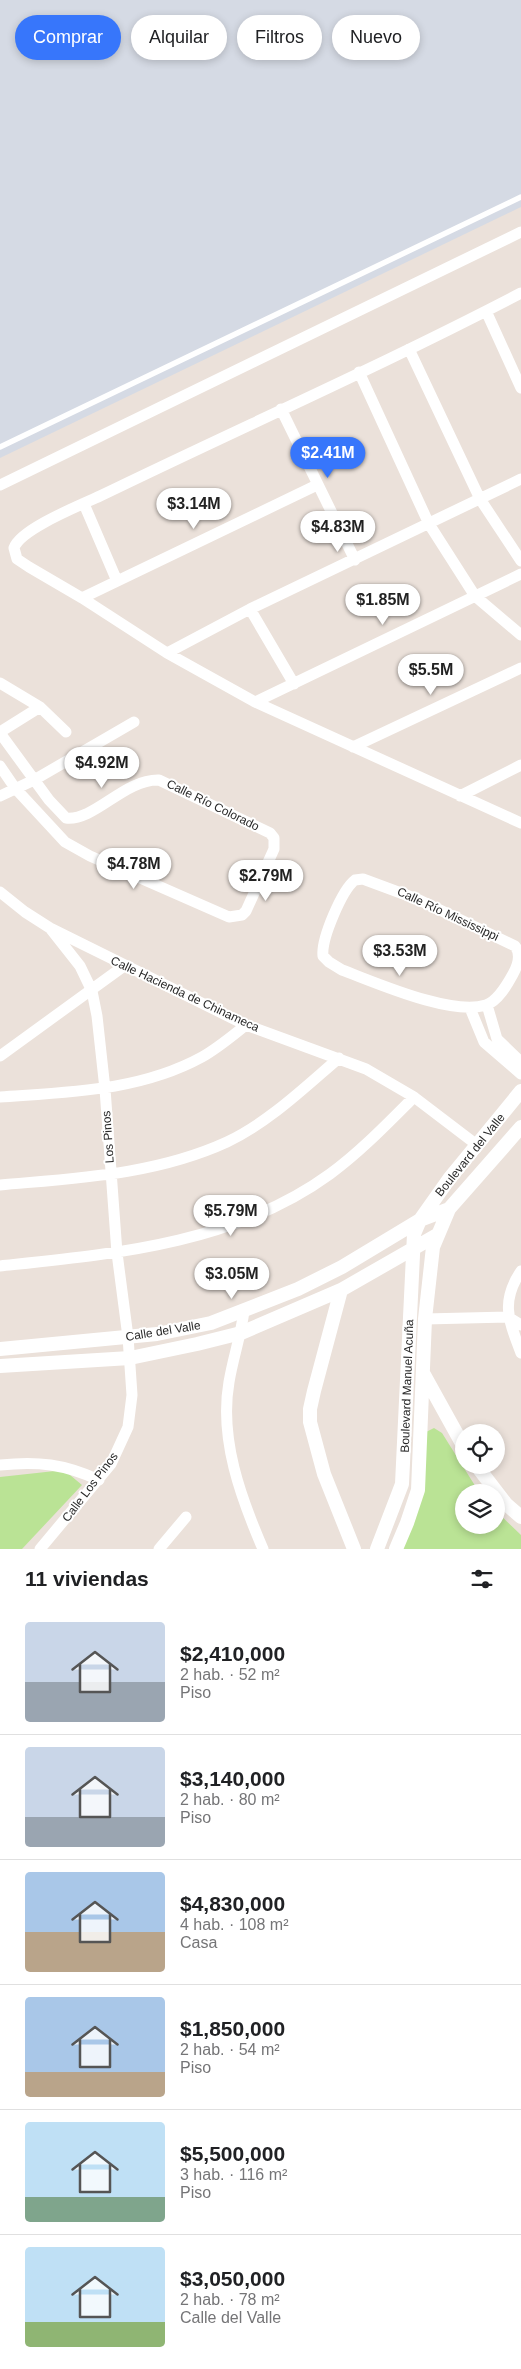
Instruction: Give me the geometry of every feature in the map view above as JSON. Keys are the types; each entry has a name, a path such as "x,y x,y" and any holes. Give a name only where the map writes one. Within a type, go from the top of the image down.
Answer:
{"street":[{"path":"0,485 521,232"},
{"path":"521,292 409,350 281,409 24,534 14,548 17,558 167,653 255,702 521,823"},
{"path":"486,311 521,388"},
{"path":"409,350 480,499 521,561"},
{"path":"359,372 429,524 475,596 521,635"},
{"path":"281,409 355,560"},
{"path":"167,653 250,609 521,479"},
{"path":"82,598 317,485"},
{"path":"84,504 117,582"},
{"path":"255,702 521,574"},
{"path":"250,609 294,684"},
{"path":"352,747 521,668"},
{"path":"0,683 40,707 66,732"},
{"path":"34,780 0,732 40,707"},
{"path":"0,796 34,780 134,722"},
{"path":"460,796 521,765"},
{"path":"0,766 15,788"},
{"name":"Calle Río Colorado","path":"15,788 56,835 75,849 229,917 242,915 246,911 274,849 274,838 270,833 159,780 142,780 82,815 70,818 66,818 34,780"},
{"name":"Calle Río Mississippi","path":"364,879 373,881 417,899 515,946 519,955 516,969 502,992 487,1005 470,1008 433,1002 342,970 323,956 324,940 351,883 355,880 364,879"},
{"name":"Calle Hacienda de Chinameca","path":"0,892 19,908 50,928 124,966 246,1025 339,1058 380,1076 414,1098 477,1145"},
{"name":"Los Pinos","path":"50,928 80,966 92,991 101,1043 117,1253 130,1358"},
{"path":"0,1056 124,966"},
{"path":"487,1005 497,1039 521,1062"},
{"path":"470,1008 484,1042 521,1074"},
{"path":"0,1097 105,1089 138,1082 175,1070 204,1056 246,1025"},
{"path":"0,1185 110,1175 185,1158 227,1142 257,1124 291,1099 339,1058"},
{"name":"Boulevard del Valle","path":"420,1220 521,1091"},
{"path":"0,1266 117,1253 192,1238 285,1201 329,1174 352,1157 414,1098"},
{"name":"Boulevard del Valle","path":"437,1235 449,1209 521,1127"},
{"name":"Calle del Valle","path":"0,1349 128,1337 186,1329 211,1323 298,1289 342,1266 420,1220 449,1209"},
{"name":"Boulevard Manuel Acuña","path":"377,1549 402,1484 412,1249 420,1220"},
{"name":"Calle del Valle","path":"0,1366 130,1358 197,1344 241,1332 341,1290 437,1235"},
{"name":"Boulevard Manuel Acuña","path":"396,1549 418,1490 424,1319 431,1260 437,1235"},
{"path":"521,1271 514,1282 509,1297 508,1317 521,1353"},
{"path":"341,1290 314,1391 310,1409 310,1422 324,1474 354,1549"},
{"path":"244,1311 229,1382 228,1426 238,1482 263,1549"},
{"path":"424,1319 508,1317 521,1325"},
{"name":"Calle Los Pinos","path":"40,1549 99,1480 118,1451 128,1427 132,1394 130,1358"},
{"path":"423,1372 455,1431"},
{"path":"0,1466 54,1465 74,1469 99,1480"},
{"path":"483,1474 506,1504 521,1516"},
{"path":"159,1549 186,1517"}],"lane":[{"path":"0,447 521,197"}],"shaded area":[{"path":"0,0 521,0 521,207 0,458"}],"green space":[{"path":"434,1428 442,1433 455,1454 455,1474 468,1474 474,1484 455,1484 455,1534 505,1534 505,1520 521,1535 521,1549 400,1549 426,1432"},
{"path":"64,1470 82,1485 22,1549 0,1549 0,1477"}]}
